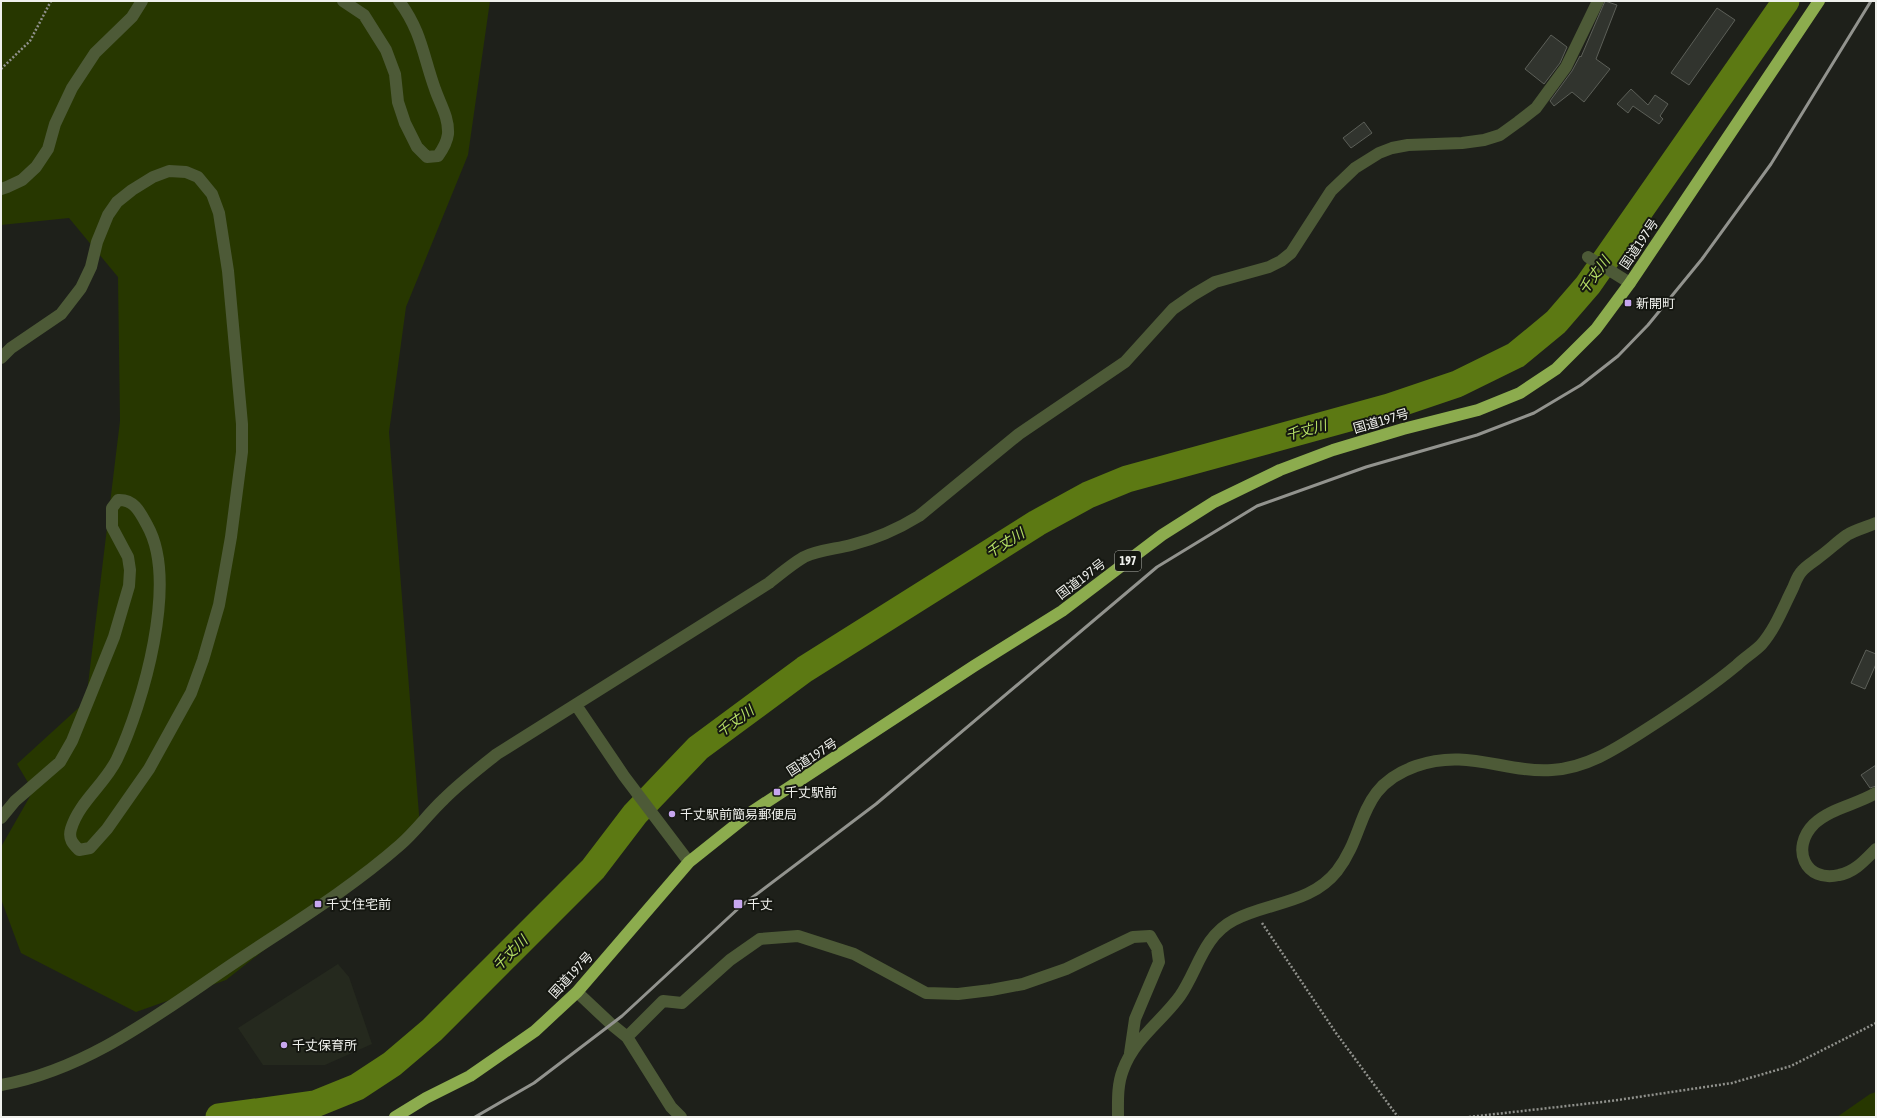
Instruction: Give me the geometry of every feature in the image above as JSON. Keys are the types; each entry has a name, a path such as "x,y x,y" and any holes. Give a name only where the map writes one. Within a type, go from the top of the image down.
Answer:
{"highway":[{"name":"国道197号","path":"395,1117 426,1098 470,1076 535,1031 577,992 689,862 753,811 974,666 1062,611 1162,535 1214,502 1280,470 1333,450 1403,429 1478,410 1520,393 1556,369 1596,329 1630,283 1819,1"}],"street":[{"path":"1,189 22,180 36,167 48,149 55,124 72,88 96,53 132,18 142,1"},
{"path":"343,1 364,15 386,50 395,74 398,102 405,123 417,147 427,157 438,156 445,146 448,133 446,120 442,105 435,90 421,41 409,14 399,1"},
{"path":"1,1084 23,1081 83,1059 111,1045 297,922 377,864 417,830 442,800 497,754 769,583 804,558 816,552 852,544 878,536 901,527 919,516 1019,434 1125,362 1173,309 1193,295 1216,282 1269,267 1281,261 1291,253 1331,191 1355,168 1379,153 1392,148 1408,145 1462,144 1500,135 1536,108 1550,91 1566,67 1598,1"},
{"path":"1,358 11,348 61,314 81,288 91,267 97,242 108,215 118,202 132,190 153,177 169,171 186,172 198,177 212,194 219,214 228,271 242,424 242,452 231,537 218,605 203,660 191,693 149,769 107,829 90,848 79,850 70,840 70,831 76,816 116,760 135,712 146,676 155,636 160,584 156,548 148,526 133,503 126,499 118,500 112,508 112,527 128,557 130,570 129,586 114,637 72,741 60,762 15,801 1,818"},
{"path":"1588,256 1630,283"},
{"path":"1118,1117 1118,1090 1122,1072 1130,1054 1144,1035 1171,1008 1182,992 1205,947 1218,931 1231,921 1253,911 1295,900 1325,882 1336,871 1348,853 1365,810 1375,794 1400,774 1429,763 1457,759 1480,761 1532,770 1565,769 1580,766 1598,759 1641,733 1719,680 1761,645 1775,623 1801,572 1848,534 1876,523"},
{"path":"576,705 624,776 689,862"},
{"path":"1876,793 1826,814 1813,825 1805,836 1802,848 1803,860 1811,870 1819,876 1828,877 1840,875 1852,870 1864,862 1876,849"},
{"path":"627,1037 663,1001 682,1003 730,960 760,939 798,936 854,954 926,993 958,994 992,990 1023,984 1066,969 1133,937 1150,936 1157,948 1159,962 1134,1019 1130,1054"},
{"path":"577,992 627,1037 671,1107 681,1117"}],"path":[{"path":"1,69 30,41 51,1"},
{"path":"1253,911 1336,1033 1398,1117"},
{"path":"1469,1117 1626,1099 1732,1083 1791,1066 1876,1023"}],"shaded area":[{"path":"338,964 349,977 372,1044 325,1065 263,1065 238,1028"}],"green space":[{"path":"1,1 490,1 468,155 406,307 389,432 420,827 226,980 136,1012 21,953 1,899 1,847 33,791 17,764 86,701 120,421 118,277 69,218 1,225"},
{"path":"1876,1092 1876,1117 1837,1117 1870,1094"}],"building":[{"path":"1605,1 1617,5 1596,59 1610,69 1584,102 1572,92 1554,106 1550,101 1572,71 1580,56 1581,57"},
{"path":"1717,8 1735,20 1689,85 1671,73"},
{"path":"1551,35 1567,47 1560,63 1544,84 1525,69"},
{"path":"1631,89 1648,105 1655,95 1668,104 1660,116 1663,119 1659,124 1633,106 1628,113 1617,104"},
{"path":"1364,122 1372,133 1351,148 1343,138"},
{"path":"1866,650 1876,654 1876,664 1865,689 1851,683"},
{"path":"1876,765 1876,786 1870,788 1861,775"}],"waterway":[{"name":"千丈川","path":"219,1117 315,1104 357,1087 392,1064 432,1030 593,869 635,814 698,748 805,669 1037,523 1088,495 1127,479 1389,407 1457,384 1516,355 1556,322 1588,285 1786,1"}],"railway":[{"path":"475,1117 534,1083 622,1016 741,906 876,804 1157,567 1257,506 1366,467 1477,435 1534,413 1581,385 1618,356 1648,325 1702,259 1771,164 1871,1"}],"place":[{"name":"新開町","path":"1628,303"},
{"name":"千丈駅前","path":"777,792"},
{"name":"千丈駅前簡易郵便局","path":"672,814"},
{"name":"千丈住宅前","path":"318,904"},
{"name":"千丈","path":"738,904"},
{"name":"千丈保育所","path":"284,1045"}]}
